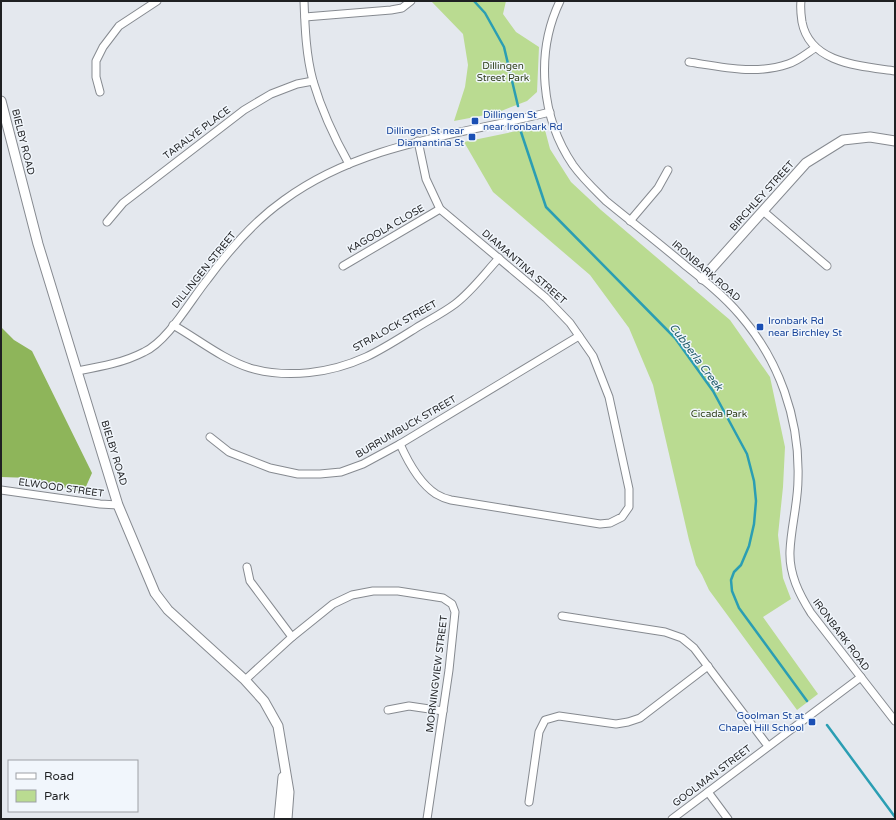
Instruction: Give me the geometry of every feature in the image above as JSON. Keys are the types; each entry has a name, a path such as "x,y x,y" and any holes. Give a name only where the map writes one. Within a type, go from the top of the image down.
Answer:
{"street":[{"path":"100,92 96,77 96,61 103,47 120,26 157,1"},
{"path":"304,1 307,49 313,81 329,123 349,164"},
{"path":"305,17 391,10 402,8 411,1"},
{"name":"IRONBARK ROAD","path":"560,1 550,28 545,65 547,99 558,136 573,165 589,185 731,305 751,328 765,350 781,381 786,396 794,426 798,457 797,495 790,551 793,578 811,613 895,721"},
{"path":"801,1 800,9 804,31 815,48 830,57 848,63 895,71"},
{"path":"689,62 732,69 763,70 790,64 815,48"},
{"name":"TARALYE PLACE","path":"107,222 123,203 244,110 271,94 297,84 313,81"},
{"name":"BIELBY ROAD","path":"1,101 38,244 118,505 132,541 155,593 168,610 245,680 264,701 278,726 289,792 286,819"},
{"name":"DILLINGEN STREET","path":"77,372 118,362 145,352 162,339 219,264 253,225 284,199 305,186 349,164 389,149 418,141 550,112"},
{"name":"BIRCHLEY STREET","path":"702,279 806,163 842,140 870,137 895,141"},
{"name":"DIAMANTINA STREET","path":"400,444 406,457 424,484 437,495 451,500 600,524 610,523 622,517 629,508 629,489 609,397 593,356 570,323 546,298 440,209 426,179 418,141"},
{"path":"630,221 658,188 668,170"},
{"name":"KAGOOLA CLOSE","path":"343,266 440,209"},
{"path":"763,211 827,266"},
{"name":"STRALOCK STREET","path":"173,325 228,359 250,368 275,373 302,373 335,368 366,357 410,332 454,304 467,293 499,258"},
{"name":"BURRUMBUCK STREET","path":"210,437 229,452 270,468 298,474 341,472 363,464 400,444 578,336"},
{"name":"ELWOOD STREET","path":"1,490 100,504 118,505"},
{"path":"247,568 250,581 292,637"},
{"name":"MORNINGVIEW STREET","path":"245,680 292,637 333,604 352,596 373,592 398,591 443,598 452,604 455,612 449,670 427,819"},
{"path":"562,616 665,632 682,638 694,648 768,746"},
{"path":"529,802 539,732 545,720 559,716 616,724 634,720 640,718 708,666"},
{"name":"GOOLMAN STREET","path":"672,819 861,677"},
{"path":"388,710 409,706 443,711"},
{"name":"BIELBY ROAD","path":"279,819 284,766"},
{"path":"708,792 728,819"}],"green space":[{"name":"Dillingen Street Park","path":"431,1 506,1 503,14 516,32 539,47 537,92 527,101 496,113 454,121 465,87 468,65 463,34"},
{"name":"Cicada Park","path":"541,126 545,130 550,149 571,182 601,210 730,320 770,377 785,447 778,535 783,578 791,599 763,617 818,694 797,710 709,590 696,565 653,385 629,328 590,275 493,192 464,142"},
{"path":"1,327 14,340 32,351 92,473 84,491 76,491 31,478 1,477"}],"waterway":[{"name":"Cubberla Creek","path":"474,1 485,13 504,47 518,106"},
{"name":"Cubberla Creek","path":"521,132 546,207 675,338 713,391 747,454 754,481 756,501 754,524 749,546 741,565 734,572 731,580 732,591 739,608 807,701"},
{"name":"Cubberla Creek","path":"827,725 895,817"}],"place":[{"name":"Dillingen St near Ironbark Rd","path":"475,121"},
{"name":"Dillingen St near Diamantina St","path":"472,137"},
{"name":"Ironbark Rd near Birchley St","path":"760,327"},
{"name":"Goolman St at Chapel Hill School","path":"812,722"}]}
